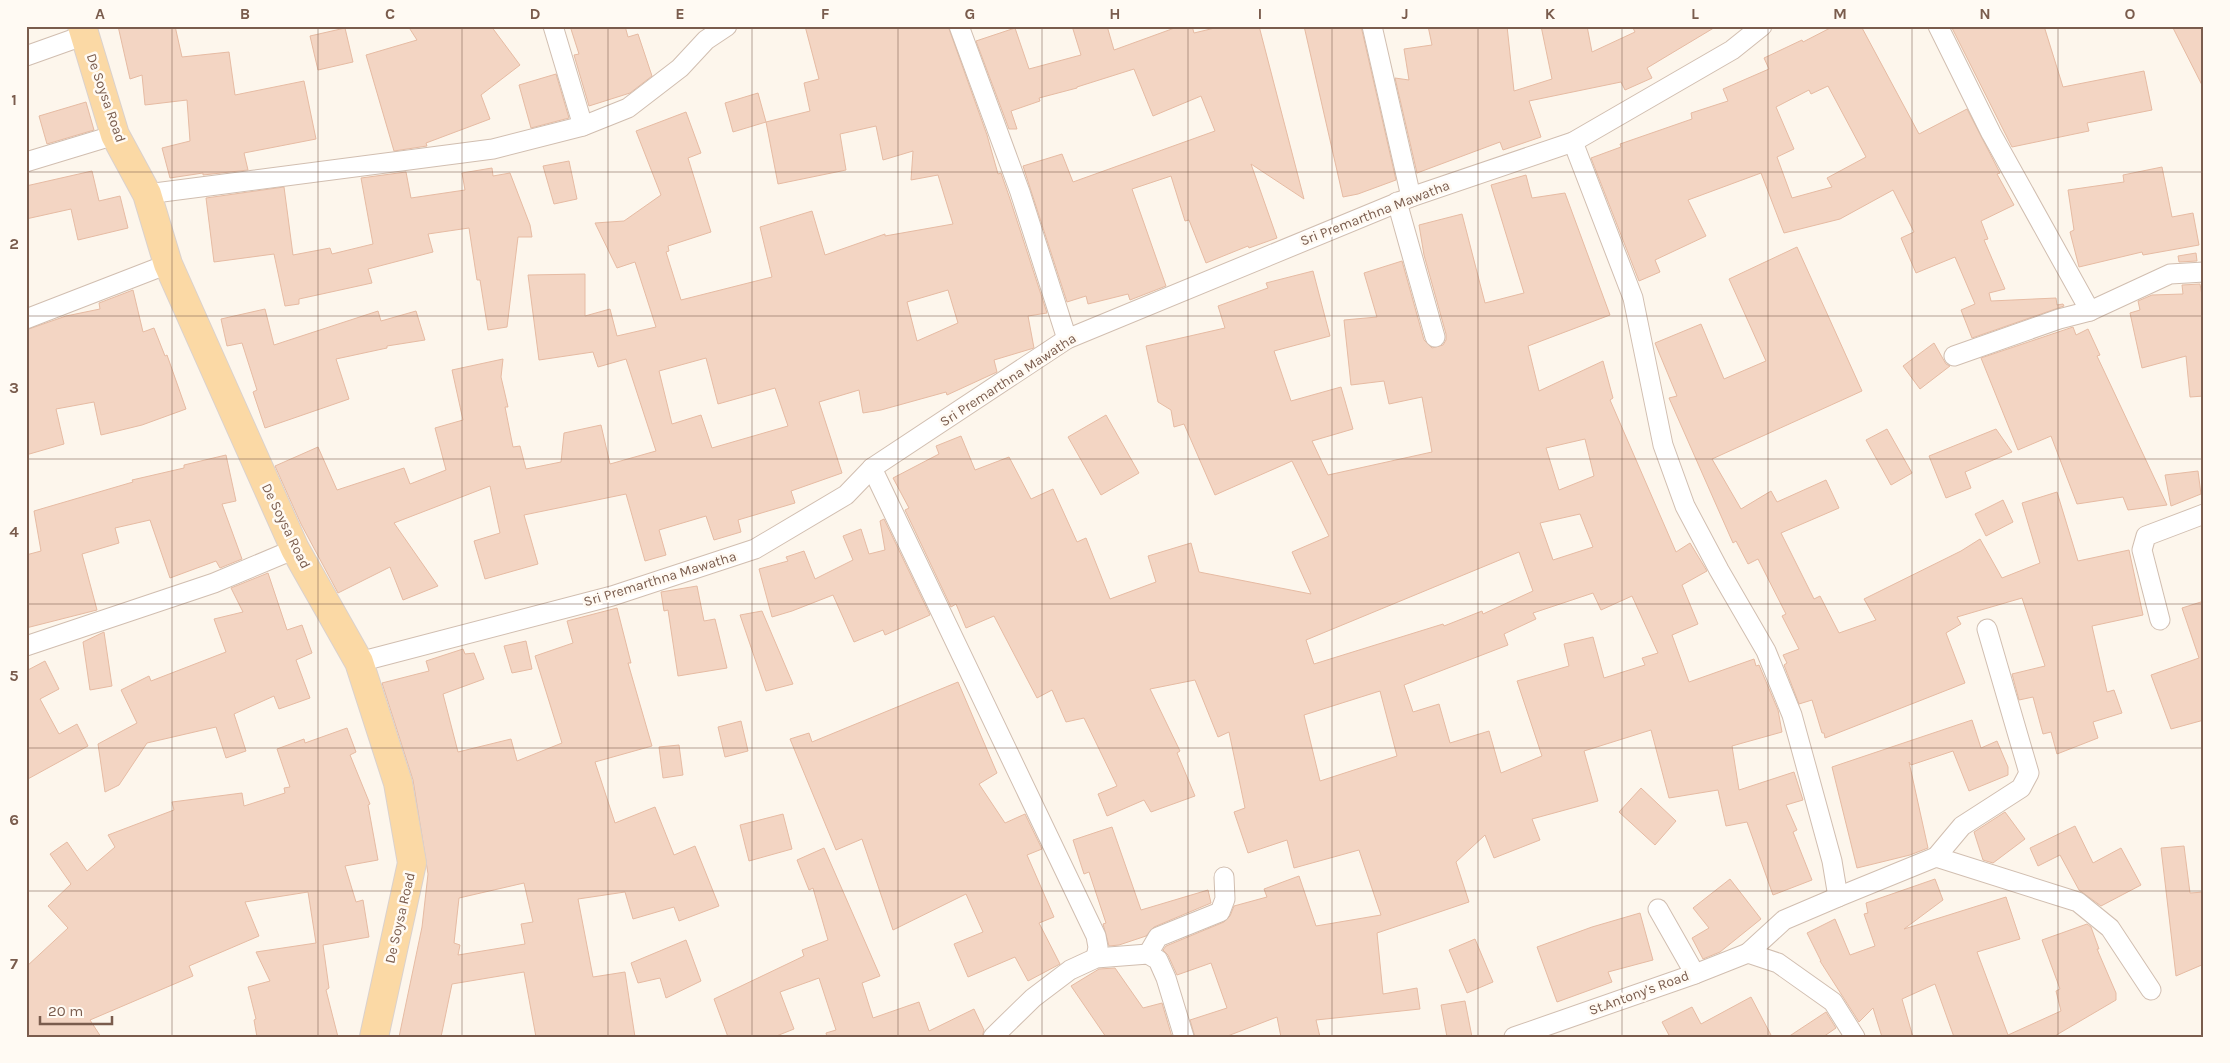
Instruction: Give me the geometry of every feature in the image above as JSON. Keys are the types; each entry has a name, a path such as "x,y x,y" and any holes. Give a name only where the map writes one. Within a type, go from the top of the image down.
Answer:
{"main road":[{"name":"De Soysa Road","path":"83,31 115,135 147,194 168,264 295,549 359,662 398,783 412,863 374,1037"}],"street":[{"path":"553,26 584,126"},
{"path":"147,194 493,149 584,126 628,108 680,68 706,40 727,26"},
{"path":"959,26 1020,192 1067,339"},
{"path":"1372,26 1404,200 1435,337"},
{"name":"Sri Premarthna Mawatha","path":"359,662 612,596 755,549 846,494 872,468 1067,339 1404,200 1573,142 1732,50 1762,26"},
{"path":"1938,26 1991,133 2090,311"},
{"path":"26,56 83,31"},
{"path":"26,162 115,135"},
{"path":"1573,142 1633,298 1663,445 1685,506 1719,570 1766,651 1792,715 1832,861 1838,897"},
{"path":"26,319 168,264"},
{"path":"1954,356 2059,319 2090,311 2170,274 2204,272"},
{"path":"872,468 1096,936 1098,947 1096,958"},
{"path":"2160,620 2142,550 2146,536 2204,514"},
{"path":"26,646 214,583 295,549"},
{"path":"1748,953 1784,920 1936,857 1962,826 2021,788 2030,773 1988,629"},
{"path":"1936,857 2078,902 2110,928 2151,990"},
{"path":"1148,954 1158,937 1220,912 1225,898 1224,877"},
{"name":"St.Antony's Road","path":"1658,909 1695,974"},
{"path":"1748,953 1778,962 1833,1002 1855,1037"},
{"name":"St.Antony's Road","path":"1514,1037 1695,974 1748,953"},
{"path":"993,1037 1033,998 1070,970 1096,958 1148,954 1158,960 1166,978 1184,1037"}],"building":[{"path":"118,26 175,26 182,57 229,52 235,95 304,81 316,139 244,153 248,170 203,175 203,173 170,178 162,148 190,141 187,100 145,105 142,75 130,79"},
{"path":"408,26 491,26 520,65 481,95 490,119 426,143 427,146 394,151 366,55 417,40"},
{"path":"570,26 625,26 628,37 638,34 652,76 630,93 589,106 574,55 579,54"},
{"path":"805,26 948,26 987,135 998,174 1001,173 1009,196 1047,313 1028,316 1034,348 994,360 997,372 947,395 946,392 881,410 863,413 859,390 819,402 842,473 791,491 795,503 738,520 741,532 714,540 706,516 659,530 666,555 645,561 626,494 524,515 538,564 485,579 474,541 500,533 490,486 394,523 438,586 403,600 390,567 338,593 301,524 275,466 318,447 337,490 404,468 410,484 446,470 435,428 463,420 452,370 503,359 501,377 508,407 505,407 513,447 520,446 526,469 561,462 564,433 601,425 610,464 656,451 626,359 598,367 593,352 539,360 528,275 585,274 585,316 610,309 617,336 656,327 635,262 617,268 595,223 624,221 661,195 636,131 686,112 701,153 688,158 711,232 668,246 669,251 666,252 681,300 772,277 760,227 812,211 825,255 885,234 885,236 953,224 938,175 911,180 913,151 883,160 876,126 840,134 846,170 778,184 766,122 810,111 804,83 819,79","holes":["948,290 958,323 917,341 907,302","706,358 718,404 775,388 788,426 712,448 701,415 672,424 659,371"]},
{"path":"1072,26 1107,26 1114,50 1180,26 1192,26 1194,33 1223,26 1259,26 1304,199 1251,164 1277,238 1249,248 1248,246 1206,263 1189,220 1185,221 1171,176 1132,189 1166,286 1130,300 1128,294 1088,304 1086,296 1067,302 1023,166 1062,154 1073,182 1215,131 1201,96 1153,116 1134,69 1077,88 1039,98 1040,101 1011,111 1017,129 1009,129 976,41 1015,28 1029,69 1081,55"},
{"path":"1304,26 1361,26 1396,180 1358,194 1343,197"},
{"path":"1428,26 1507,26 1514,91 1552,79 1541,26 1587,26 1592,52 1635,32 1632,26 1717,26 1647,68 1652,78 1625,90 1621,82 1529,101 1541,137 1503,150 1500,142 1417,173 1395,78 1409,80 1404,49 1432,45"},
{"path":"1834,26 1861,26 1919,134 1967,109 2000,173 1997,174 2014,205 1981,221 1988,239 1984,240 2005,289 1989,293 1991,301 2056,298 2057,305 2063,304 2064,306 1972,338 1961,310 1975,304 1955,257 1916,273 1901,238 1914,232 1893,190 1840,219 1784,233 1761,173 1688,200 1706,236 1655,260 1660,272 1639,281 1591,158 1621,147 1620,144 1692,119 1691,113 1728,101 1723,89 1769,69 1764,58 1802,40 1803,42","holes":["1828,86 1866,157 1827,178 1832,187 1792,198 1777,157 1794,149 1776,107 1809,90 1811,94"]},
{"path":"1951,26 2044,26 2063,87 2144,71 2152,110 2087,123 2089,131 2012,147"},
{"path":"2172,26 2204,26 2204,89"},
{"path":"345,28 353,62 318,70 310,36"},
{"path":"556,74 569,118 531,128 519,85"},
{"path":"758,93 766,122 733,132 725,103"},
{"path":"86,102 94,130 47,144 39,116"},
{"path":"569,161 577,199 554,204 543,166"},
{"path":"2162,167 2172,217 2193,213 2199,245 2143,255 2142,252 2079,267 2070,232 2074,230 2068,190 2124,182 2123,175"},
{"path":"492,168 493,176 510,173 530,225 532,237 518,237 507,327 488,330 480,280 477,280 469,228 428,234 433,252 368,269 372,283 299,299 299,304 285,306 274,254 214,262 206,198 284,187 293,255 330,248 332,254 373,244 361,178 406,172 411,198 465,190 462,173"},
{"path":"92,171 99,201 120,196 128,228 78,240 71,209 26,219 26,186"},
{"path":"1526,175 1532,198 1565,193 1610,315 1528,346 1539,391 1603,361 1613,398 1610,400 1676,552 1690,543 1707,571 1682,585 1698,624 1672,635 1689,682 1754,659 1756,666 1759,665 1778,710 1782,732 1732,746 1739,790 1794,772 1803,800 1786,805 1797,830 1793,832 1812,880 1773,895 1747,822 1726,826 1718,790 1669,798 1651,730 1584,751 1598,801 1532,819 1540,840 1494,858 1485,835 1456,862 1469,902 1377,933 1383,994 1417,988 1420,1009 1316,1020 1320,1037 1281,1037 1277,1017 1225,1037 1195,1037 1190,1020 1227,1008 1211,963 1177,975 1168,955 1163,950 1166,946 1224,922 1230,916 1234,906 1267,897 1264,889 1299,876 1316,926 1381,915 1359,850 1294,868 1287,840 1248,853 1234,812 1245,808 1229,732 1218,737 1195,680 1150,689 1180,751 1177,753 1195,796 1151,812 1144,800 1107,816 1098,794 1117,786 1084,718 1066,722 1052,690 1037,698 994,616 966,628 956,604 951,607 905,510 909,508 893,478 939,454 936,446 961,436 975,470 1009,457 1031,499 1053,489 1077,542 1086,538 1110,599 1156,582 1148,556 1191,543 1199,572 1311,594 1292,552 1329,536 1292,461 1215,495 1184,424 1174,427 1171,410 1158,402 1146,346 1225,328 1218,306 1268,288 1266,283 1313,271 1330,336 1274,351 1291,401 1341,387 1353,429 1312,441 1328,475 1432,452 1422,397 1389,404 1384,381 1351,385 1344,320 1377,317 1364,273 1402,261 1424,340 1432,348 1443,345 1446,340 1446,334 1424,255 1419,225 1462,214 1485,303 1524,293 1491,185","holes":["1585,439 1594,476 1559,490 1546,448","1580,514 1593,547 1553,560 1540,523","1519,552 1533,591 1483,614 1482,611 1444,626 1443,624 1314,664 1306,640","1593,593 1601,610 1632,596 1658,653 1642,658 1645,665 1604,678 1593,637 1564,644 1569,666 1517,681 1542,756 1501,773 1489,731 1450,743 1439,704 1413,712 1404,685 1508,645 1504,634 1536,619 1533,613","1380,691 1397,756 1320,781 1304,715"]},
{"path":"1797,247 1862,391 1712,459 1741,509 1771,491 1777,502 1826,480 1839,508 1781,533 1814,599 1820,596 1839,633 1876,620 1864,599 1961,551 1980,539 2002,578 2040,563 2022,503 2057,492 2078,561 2129,550 2143,615 2092,626 2107,692 2114,690 2122,713 2093,722 2098,738 2057,754 2051,732 2043,734 2033,697 2019,700 2012,674 2045,666 2022,598 1957,617 1961,624 1946,633 1965,683 1825,738 1812,700 1799,704 1784,665 1787,663 1783,655 1799,649 1782,616 1786,614 1758,559 1748,564 1736,541 1733,543 1669,398 1677,396 1655,343 1701,324 1724,379 1766,361 1729,279"},
{"path":"2196,253 2197,261 2179,262 2178,256"},
{"path":"2200,284 2204,307 2204,396 2190,397 2186,356 2142,368 2130,313 2140,310 2138,301 2152,295 2183,294 2182,285"},
{"path":"133,290 143,332 154,328 165,356 167,355 186,409 142,425 101,435 94,402 56,409 64,444 26,455 26,330 66,316 100,309 99,303"},
{"path":"265,309 274,345 378,311 381,321 416,311 425,340 387,346 387,348 336,359 349,399 265,428 253,392 257,390 242,343 227,346 221,319"},
{"path":"2073,327 2076,335 2088,329 2100,355 2097,356 2167,505 2128,510 2123,497 2077,504 2051,436 2018,450 1981,358"},
{"path":"1934,343 1946,364 1950,366 1920,389 1903,366"},
{"path":"1106,415 1139,473 1101,495 1068,437"},
{"path":"1887,429 1912,473 1891,485 1866,440"},
{"path":"1996,429 2012,452 1965,472 1971,488 1946,498 1929,456"},
{"path":"226,455 236,501 222,504 242,559 220,568 216,561 170,578 150,520 115,528 119,543 82,554 97,610 26,628 26,555 41,551 34,511 133,482 132,480 184,468 184,465"},
{"path":"2198,471 2201,494 2171,506 2165,475"},
{"path":"2003,500 2013,522 1986,536 1975,514"},
{"path":"884,519 930,615 885,635 883,630 854,642 833,595 772,617 759,569 788,561 786,557 804,551 815,579 853,560 843,536 861,529 869,554 885,550 880,521"},
{"path":"268,573 287,630 302,625 312,653 296,660 310,698 279,709 274,696 234,714 246,751 226,758 216,727 147,743 119,785 105,792 98,744 137,723 121,690 149,676 151,681 226,652 214,619 243,612 231,588"},
{"path":"697,586 704,621 715,619 727,668 678,676 668,610 664,611 661,592"},
{"path":"2204,601 2204,720 2171,729 2151,675 2199,658 2182,608"},
{"path":"617,608 631,663 628,663 652,746 595,762 615,823 655,807 674,855 695,846 719,906 679,921 674,907 633,919 625,892 578,899 593,977 625,972 635,1037 536,1037 524,972 452,984 441,1037 399,1037 422,927 428,874 413,780 382,683 429,671 426,661 463,649 465,654 474,653 484,679 443,694 458,752 511,739 517,761 562,743 535,656 573,643 567,621","holes":["524,883 533,922 521,924 525,944 458,955 460,945 454,943 459,898"]},
{"path":"762,611 793,684 766,691 740,615"},
{"path":"104,632 112,686 90,690 83,642"},
{"path":"526,641 532,669 512,673 504,646"},
{"path":"45,661 59,689 40,699 59,734 77,724 88,746 26,780 26,671"},
{"path":"958,682 997,773 979,784 1005,823 1025,814 1042,849 1027,855 1054,917 1039,923 1060,964 1028,981 1015,957 968,977 954,944 983,932 966,894 893,930 862,839 836,850 790,739 809,733 812,742"},
{"path":"1972,720 1981,748 1997,741 2008,767 2008,775 1969,791 1953,751 1911,765 1909,762 1928,848 1910,855 1857,868 1832,767"},
{"path":"741,721 748,751 725,757 718,727"},
{"path":"347,728 356,752 350,755 370,804 368,805 378,860 345,866 356,902 363,900 369,937 323,945 329,988 326,990 338,1037 257,1037 254,1020 256,1019 248,987 270,981 256,952 316,943 308,892 245,902 259,936 189,966 193,976 90,1020 101,1037 26,1037 26,967 68,928 48,906 71,884 50,854 67,842 87,871 115,847 108,835 174,810 172,802 242,793 244,806 285,793 284,788 290,787 277,749 304,739 305,743"},
{"path":"679,745 683,775 663,778 659,747"},
{"path":"1641,788 1676,821 1655,845 1619,812"},
{"path":"2005,812 2025,839 1993,863 1983,860 1974,832"},
{"path":"783,814 792,849 749,861 740,825"},
{"path":"2075,826 2093,863 2121,848 2141,885 2101,906 2079,890 2060,855 2038,866 2030,848"},
{"path":"1112,827 1141,910 1208,890 1211,903 1154,927 1146,936 1119,945 1109,946 1103,924 1106,923 1089,872 1084,874 1073,840"},
{"path":"2184,846 2190,893 2204,892 2204,964 2176,976 2161,848"},
{"path":"824,848 880,976 862,983 873,1018 919,1002 929,1031 974,1009 984,1030 982,1037 827,1037 826,1033 836,1030 819,978 780,992 794,1029 774,1037 728,1037 714,999 804,956 802,950 828,940 813,888 809,890 797,860"},
{"path":"1730,879 1761,919 1720,952 1703,959 1692,938 1709,928 1693,908"},
{"path":"1935,879 1943,900 1904,929 2006,897 2020,939 1977,952 2008,1035 2061,1011 2056,991 2060,989 2042,940 2087,924 2091,927 2099,949 2097,949 2116,993 2116,1000 2053,1037 1954,1037 1935,984 1902,999 1913,1037 1882,1037 1873,1008 1859,1022 1820,961 1807,933 1835,919 1850,955 1875,946 1864,914 1868,913 1866,903"},
{"path":"1640,913 1653,960 1608,972 1612,982 1557,1002 1537,947 1592,927"},
{"path":"1475,939 1493,982 1467,993 1449,950"},
{"path":"686,940 701,981 666,998 660,978 638,983 631,963"},
{"path":"1115,968 1143,1008 1162,1003 1172,1037 1106,1037 1071,986 1099,969"},
{"path":"1751,997 1772,1037 1670,1037 1662,1022 1692,1007 1701,1024"},
{"path":"1465,1001 1472,1037 1447,1037 1441,1005"},
{"path":"1826,1012 1836,1028 1823,1037 1788,1037"}]}
